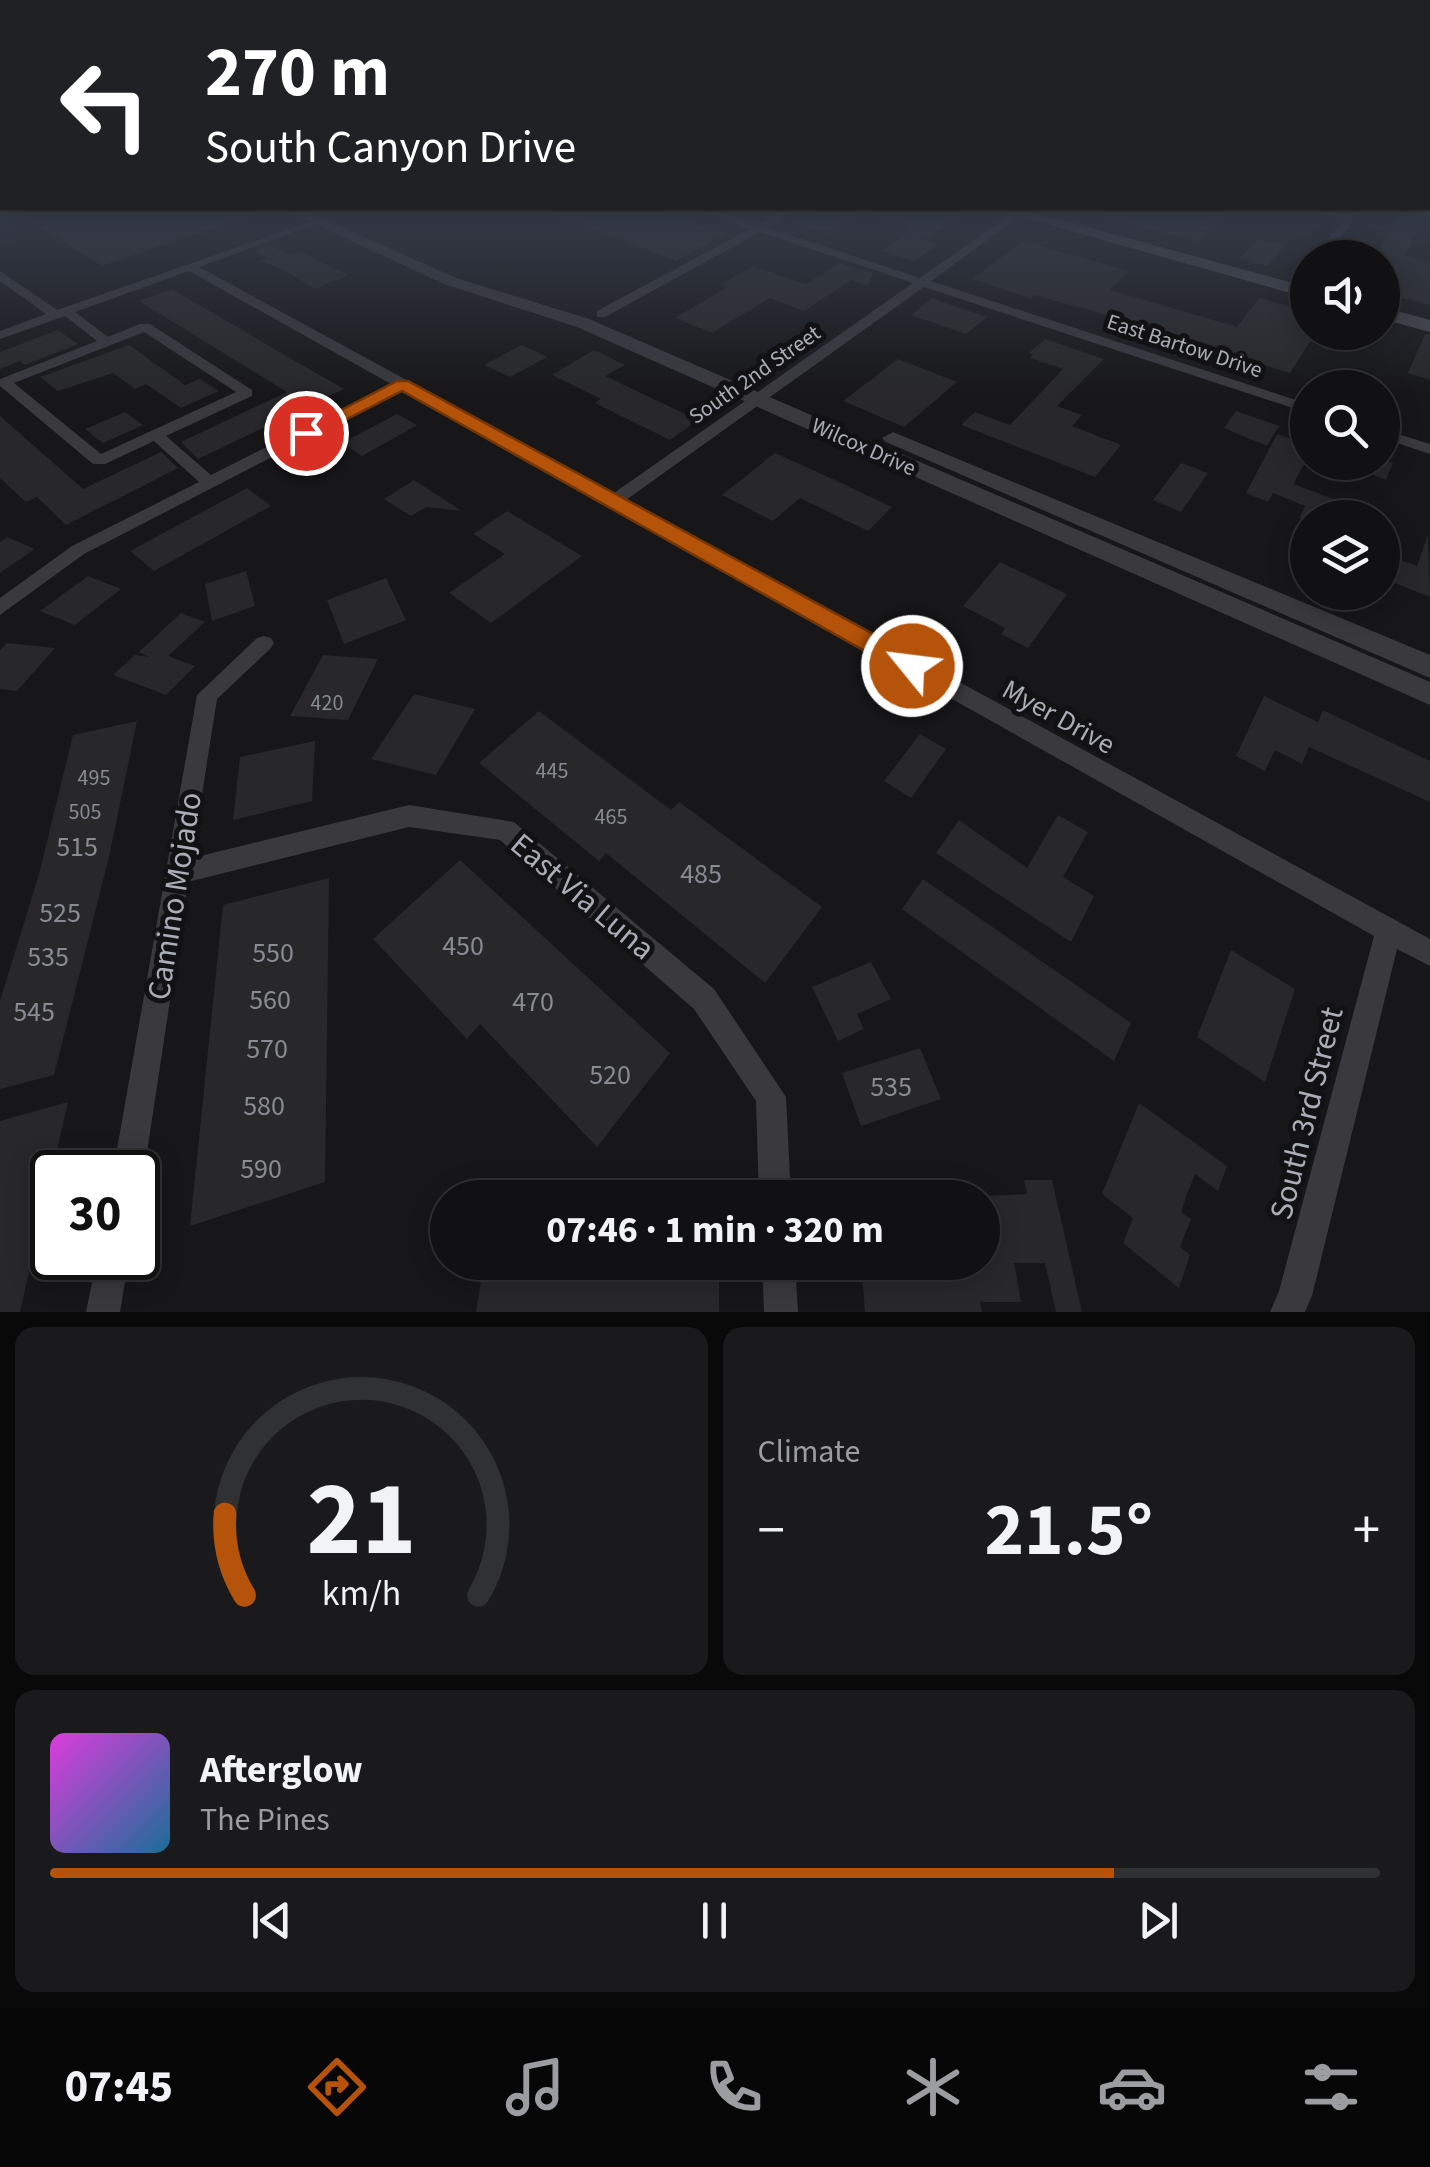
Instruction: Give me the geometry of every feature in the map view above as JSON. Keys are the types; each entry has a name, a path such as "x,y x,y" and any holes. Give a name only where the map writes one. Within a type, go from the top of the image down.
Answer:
{"main road":[{"path":"1250,272 1290,282"},
{"path":"1400,318 1430,326"}],"street":[{"path":"0,334 173,272"},
{"name":"Myer Drive","path":"201,272 1430,952"},
{"name":"Wilcox Drive","path":"430,272 583,322 766,394 1430,667"},
{"name":"Wilcox Drive","path":"469,272 601,314 766,394 1430,694"},
{"path":"601,314 677,272"},
{"name":"East Bartow Drive","path":"891,272 1290,402"},
{"name":"South 2nd Street","path":"614,501 938,272"},
{"path":"0,275 107,342"},
{"path":"145,327 247,393 156,435 99,461 4,382 145,327"},
{"path":"0,608 78,550 402,384"},
{"path":"156,435 209,482"},
{"path":"1400,439 1430,449"},
{"name":"Camino Mojado","path":"132,1150 207,695 264,643"},
{"name":"East Via Luna","path":"177,873 409,816 506,830 704,999 771,1097 775,1180"},
{"name":"South 3rd Street","path":"1287,1312 1295,1296 1390,930"},
{"path":"102,1312 109,1280"},
{"path":"779,1280 780,1312"}],"building":[{"path":"288,272 349,275 315,289"},
{"path":"742,272 771,272 806,284 825,272 873,273 868,286 851,280 804,311 770,298 712,333 675,318 727,287 720,285"},
{"path":"981,272 1128,272 1110,290 1237,327 1259,298 1290,307 1290,350 1305,350 1290,373 1089,310 1034,295 1030,298 972,279"},
{"path":"1400,272 1430,272 1430,305 1400,298"},
{"path":"172,289 344,389 198,459 181,442 287,392 139,301"},
{"path":"933,298 987,317 966,334 911,315"},
{"path":"58,330 78,344 25,365 20,361 0,369 0,352"},
{"path":"1425,334 1430,335 1430,380 1408,373"},
{"path":"1045,339 1104,359 1057,406 1082,415 1072,426 1121,445 1095,477 961,425 975,412 1010,425 1063,369 1030,358 1033,354 1029,353"},
{"path":"129,345 185,385 200,379 219,391 181,408 146,384 135,389 113,373 58,391 40,377"},
{"path":"522,345 547,357 510,377 484,365"},
{"path":"594,350 625,365 605,376 698,420 670,440 595,403 601,399 552,375"},
{"path":"898,359 957,382 904,427 843,401"},
{"path":"1236,411 1279,426 1267,446 1224,428"},
{"path":"125,412 143,425 103,443 85,429"},
{"path":"397,414 417,425 362,456 342,443"},
{"path":"0,416 83,489 161,452 178,468 66,525 37,497 26,502 0,478"},
{"path":"1277,434 1290,439 1293,484 1336,500 1290,500 1273,493 1268,502 1246,493"},
{"path":"775,453 892,507 868,531 800,498 773,521 722,495"},
{"path":"1181,463 1208,473 1181,512 1153,500"},
{"path":"414,480 462,511 426,507 411,516 384,499"},
{"path":"247,488 271,506 154,571 130,551"},
{"path":"507,511 582,556 491,623 449,593 505,554 473,534"},
{"path":"1428,534 1430,597 1400,585 1400,560 1417,566"},
{"path":"7,537 35,549 0,573 0,542"},
{"path":"1000,562 1067,594 1028,648 1001,634 1005,628 963,606"},
{"path":"246,571 255,606 212,621 205,584"},
{"path":"88,576 121,589 75,625 40,611"},
{"path":"386,578 406,620 344,644 327,600"},
{"path":"181,613 205,622 168,656 195,666 166,695 113,675 135,655 150,657 139,652"},
{"path":"7,643 55,648 17,691 0,689 0,650"},
{"path":"323,655 378,659 348,720 290,716"},
{"path":"414,694 475,709 436,775 371,759"},
{"path":"1264,696 1318,722 1323,710 1430,761 1430,802 1309,747 1302,764 1275,750 1265,771 1236,756"},
{"path":"539,711 671,810 679,802 822,907 765,983 606,853 599,861 479,763"},
{"path":"137,721 109,857 54,1075 0,1089 0,1001 39,874 73,735"},
{"path":"920,734 946,749 911,798 884,781"},
{"path":"315,741 312,801 233,820 240,757"},
{"path":"1058,815 1088,832 1063,877 1094,896 1071,942 936,853 959,820 1027,868"},
{"path":"460,860 670,1053 597,1147 480,1024 467,1039 373,939"},
{"path":"329,878 325,1182 190,1226 223,905"},
{"path":"923,879 1131,1023 1114,1061 902,909"},
{"path":"1231,950 1295,989 1265,1082 1197,1037"},
{"path":"871,962 891,999 857,1014 864,1029 838,1041 812,987"},
{"path":"920,1048 941,1099 861,1126 842,1073"},
{"path":"68,1102 57,1150 30,1150 30,1268 20,1312 0,1312 0,1121"},
{"path":"1139,1103 1227,1166 1218,1191 1195,1174 1181,1212 1191,1219 1180,1247 1190,1255 1179,1288 1123,1243 1133,1218 1102,1194"},
{"path":"1024,1180 1052,1180 1082,1312 1056,1312 1045,1263 1014,1263 1021,1302 980,1302 982,1312 865,1312 862,1280 1000,1280 1000,1195 1027,1194"},
{"path":"481,1280 719,1280 719,1312 476,1312"}],"route":[{"path":"306,433 402,384 912,666"}]}
